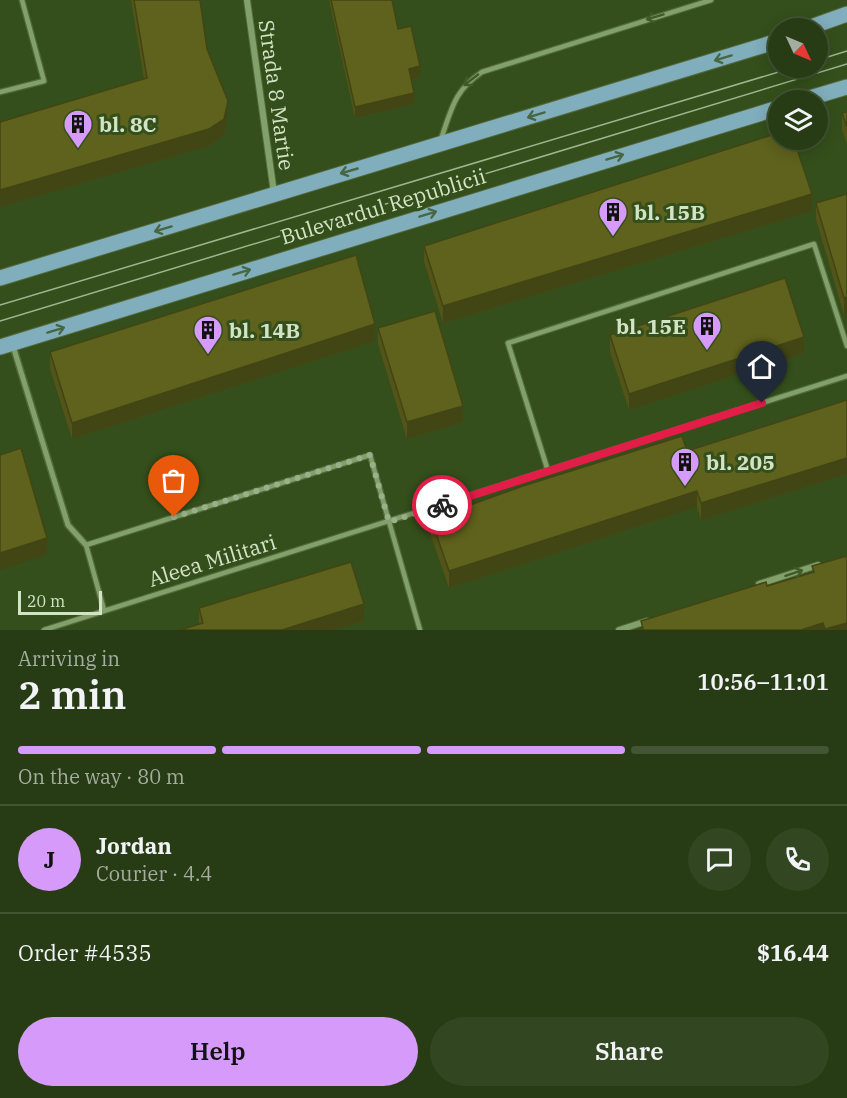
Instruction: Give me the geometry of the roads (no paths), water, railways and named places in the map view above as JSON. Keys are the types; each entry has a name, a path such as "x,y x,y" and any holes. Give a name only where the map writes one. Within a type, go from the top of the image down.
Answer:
{"main road":[{"path":"828,21 847,14"},
{"name":"Bulevardul Republicii","path":"0,278 768,44"},
{"path":"828,93 847,87"},
{"name":"Bulevardul Republicii","path":"6,345 768,111"}],"street":[{"name":"Strada 8 Martie","path":"247,0 274,195"},
{"path":"6,345 68,525 86,545"},
{"path":"756,585 824,563"},
{"path":"619,630 653,619"}],"lane":[{"path":"0,92 44,81 22,0"},
{"path":"440,145 457,93 467,82 482,72 711,0"},
{"path":"548,471 508,343 814,244 847,346"},
{"name":"Aleea Militari","path":"44,630 847,376"},
{"path":"104,610 86,545 370,455 420,630"}],"tram line":[{"path":"828,57 847,51"},
{"path":"0,321 847,64"},
{"path":"0,305 768,75"}],"place":[{"name":"bl. 8C","path":"78,150"},
{"name":"bl. 15B","path":"613,238"},
{"name":"bl. 15E","path":"707,352"},
{"name":"bl. 14B","path":"208,356"},
{"name":"bl. 205","path":"685,488"}]}
